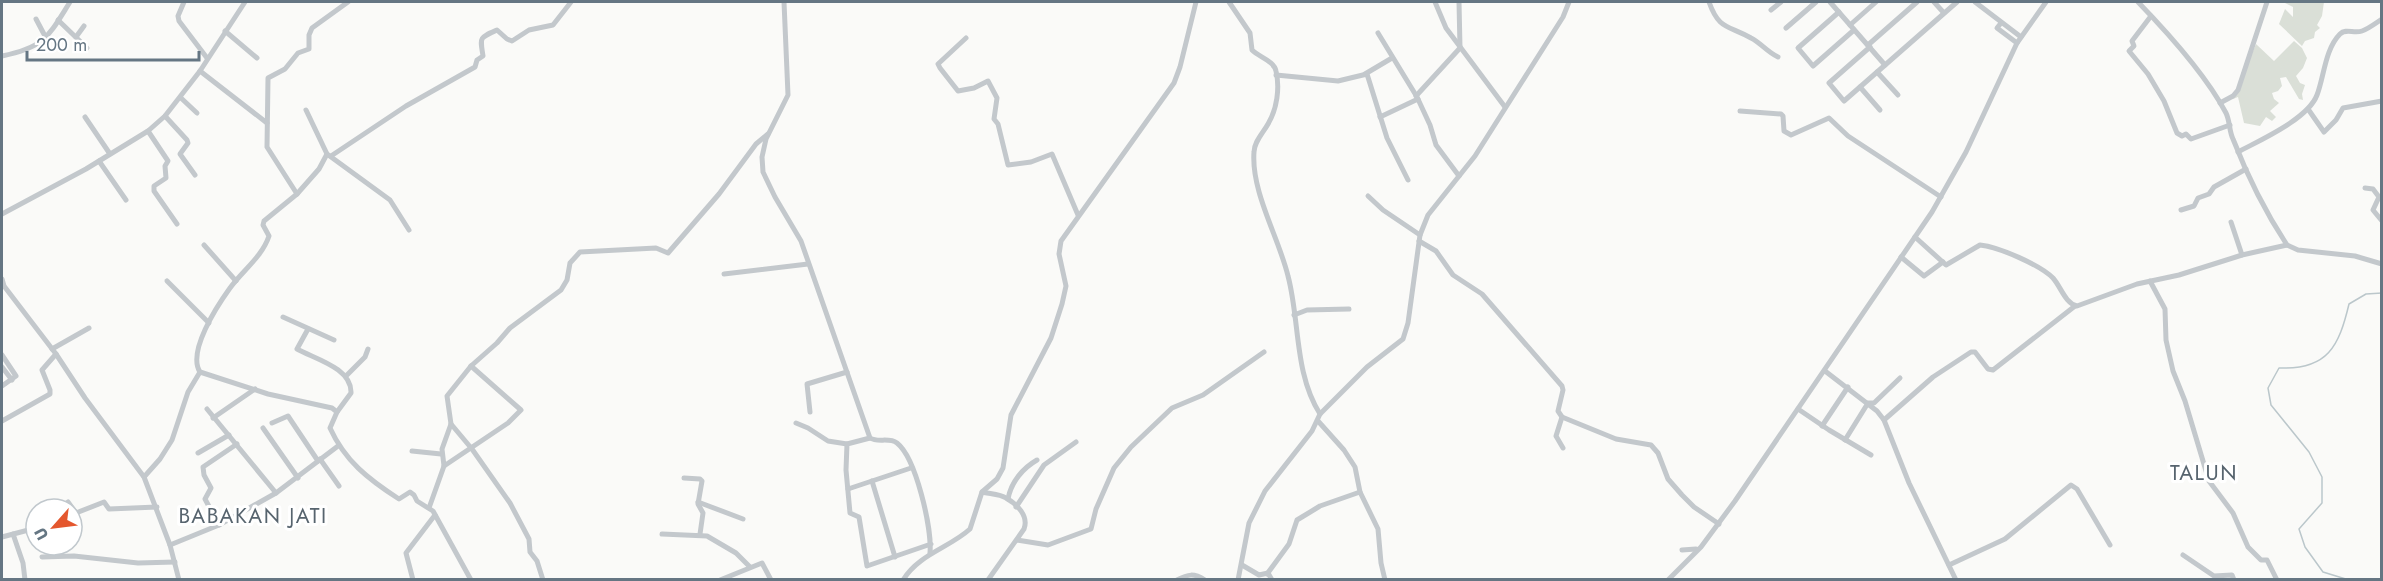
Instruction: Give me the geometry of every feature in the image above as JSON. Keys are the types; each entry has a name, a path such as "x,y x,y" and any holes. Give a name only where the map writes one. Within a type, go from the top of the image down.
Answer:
{"street":[{"path":"2,56 21,51 46,38 70,2"},
{"path":"2,214 99,161 148,131 181,98 245,2"},
{"path":"297,194 269,153 266,138 268,78 285,69 298,53 309,49 309,35 312,28 348,2"},
{"path":"337,412 332,408 268,394 200,372 197,366 196,356 209,323 269,236 263,225 264,221 297,194 329,155 406,106 475,67 477,60 483,56 480,42 482,37 497,30 512,41 529,30 554,25 571,2"},
{"path":"784,2 788,95 768,134 762,157 763,172 791,226 800,238 870,438 874,441 896,442 911,468 928,514 930,553"},
{"path":"903,579 930,553 970,529 982,492 1002,472 1011,416 1053,329 1066,286 1059,254 1060,241 1174,83 1196,2"},
{"path":"1230,2 1250,33 1252,50 1273,64 1276,75 1274,112 1256,144 1254,158 1261,199 1289,277 1303,366 1311,396 1319,417 1353,463 1360,492 1378,529 1385,579"},
{"path":"1436,2 1446,28 1505,107"},
{"path":"1380,117 1417,98 1460,48 1459,2"},
{"path":"1238,579 1247,533 1255,508 1319,417 1367,367 1403,339 1408,323 1420,238 1433,207 1480,148 1563,17 1569,2"},
{"path":"1709,2 1717,19 1732,31 1751,38 1778,57"},
{"path":"1771,10 1781,2"},
{"path":"1786,28 1816,2"},
{"path":"1832,2 1885,65"},
{"path":"1839,12 1798,48 1813,66 1876,2"},
{"path":"1917,2 1829,83 1844,101 1957,2"},
{"path":"1934,2 1944,13"},
{"path":"1975,2 2021,37"},
{"path":"1668,579 1701,547 1719,524 1915,237 1966,152 2017,43 2046,2"},
{"path":"2138,2 2220,103 2246,169 2287,245"},
{"path":"2220,103 2237,92 2267,2"},
{"path":"183,4 178,16 180,24 207,58"},
{"path":"2151,16 2132,41 2134,46 2129,51 2148,74 2164,101 2177,133 2182,136 2186,134 2191,139 2230,126"},
{"path":"36,19 46,38"},
{"path":"2238,152 2279,130 2308,109 2316,98 2338,35 2344,31 2361,31 2382,19"},
{"path":"58,20 87,48"},
{"path":"2001,23 1997,28 2017,43"},
{"path":"76,37 84,26"},
{"path":"225,31 257,58"},
{"path":"1378,33 1417,98 1430,124 1435,143 1459,176"},
{"path":"966,38 938,64 939,67 957,91 989,82 997,98 994,119 998,124 1008,165 1030,162 1052,154 1078,215"},
{"path":"1276,75 1338,81 1365,74 1392,58"},
{"path":"200,71 267,123"},
{"path":"1877,72 1898,95"},
{"path":"1365,74 1369,77 1389,143 1408,180"},
{"path":"1860,87 1880,110"},
{"path":"181,98 196,113"},
{"path":"2308,109 2324,132 2336,120 2342,108 2382,101"},
{"path":"306,110 329,155 390,200 409,230"},
{"path":"1740,111 1781,114 1787,134 1829,118 1848,136 1941,197"},
{"path":"165,116 188,140 180,154 195,175"},
{"path":"86,117 110,154"},
{"path":"148,131 168,161 165,166 166,178 154,186 154,191 177,224"},
{"path":"429,508 444,466 441,454 451,424 447,403 448,393 471,366 510,328 561,290 567,280 570,263 580,252 656,248 668,253 724,188 756,144 768,134"},
{"path":"99,161 126,200"},
{"path":"2181,210 2194,206 2198,198 2209,194 2214,187 2246,169"},
{"path":"2364,188 2373,189 2379,197 2373,212 2382,221"},
{"path":"1368,196 1436,251 1453,275 1482,294 1556,378 1563,390 1558,411 1562,417 1605,436 1653,446 1668,478 1682,495 1694,507 1719,524"},
{"path":"2231,222 2242,255"},
{"path":"1915,237 1946,264 1951,264 1974,247 1986,246 2023,261 2048,274 2057,282 2069,302 2075,306"},
{"path":"204,245 236,281"},
{"path":"1884,420 1933,377 1971,352 1975,352 1988,369 1993,370 2075,306 2150,281 2180,275 2242,255 2287,245 2298,250 2355,256 2382,264"},
{"path":"1900,257 1924,276 1943,262"},
{"path":"724,274 808,264"},
{"path":"2,279 3,287 54,351 85,398 144,477 170,544 179,579"},
{"path":"167,281 209,323"},
{"path":"2150,281 2165,309 2166,340 2173,371 2185,401 2209,481 2233,513 2248,547 2261,560 2267,560 2277,579"},
{"path":"1294,315 1307,310 1349,309"},
{"path":"283,317 334,340"},
{"path":"2,421 50,394 42,370 54,351 89,328"},
{"path":"308,329 297,349 347,375 351,393 337,412 330,428 338,447 380,487 399,499 410,492 417,501 429,508 435,514 471,579"},
{"path":"347,375 365,357 368,349"},
{"path":"1017,540 1048,545 1091,529 1114,468 1131,447 1172,408 1203,394 1264,352"},
{"path":"2,355 16,374 12,380 2,386"},
{"path":"2,366 12,380"},
{"path":"444,466 503,427 521,410 471,366"},
{"path":"1825,371 1848,387 1884,420 1909,483 1956,579"},
{"path":"144,477 160,459 172,440 188,392 200,372"},
{"path":"810,412 807,384 847,372"},
{"path":"1845,440 1868,404 1874,403 1900,378"},
{"path":"1822,426 1848,387"},
{"path":"213,418 255,389"},
{"path":"1798,409 1870,455"},
{"path":"207,410 276,493"},
{"path":"272,423 288,416 339,486"},
{"path":"1562,417 1556,436 1563,448"},
{"path":"796,423 807,427 828,441 847,444 870,438"},
{"path":"451,424 471,447 516,515 529,539 530,552 537,561 543,579"},
{"path":"263,428 298,478"},
{"path":"198,453 230,435"},
{"path":"1017,507 1044,465 1077,442"},
{"path":"219,525 205,499 211,488 202,471 203,467 237,444"},
{"path":"847,444 850,513 859,517 867,566 931,544"},
{"path":"170,544 219,525 276,493 338,447"},
{"path":"412,452 441,454"},
{"path":"1006,498 1019,474 1037,460"},
{"path":"848,489 911,468"},
{"path":"684,478 701,479 698,506 704,513 700,534"},
{"path":"872,481 896,557"},
{"path":"1949,565 2005,539 2071,485 2077,489 2110,545"},
{"path":"982,492 1006,498 1022,512 1026,520 1024,529 1017,540 988,579"},
{"path":"1242,565 1261,576 1267,574 1276,565 1289,544 1297,520 1320,506 1360,492"},
{"path":"84,510 104,502 109,509 157,507"},
{"path":"698,502 743,519"},
{"path":"412,579 406,553 435,514"},
{"path":"2,537 24,531"},
{"path":"13,534 23,563 25,579"},
{"path":"662,534 700,534 718,541 736,553 750,567"},
{"path":"1682,550 1694,551 1701,547"},
{"path":"2183,555 2214,576 2232,575 2234,579"},
{"path":"83,557 138,563 175,562"},
{"path":"720,579 762,563 771,579"},
{"path":"1177,579 1190,574 1197,574 1204,579"},
{"path":"1267,574 1272,579"}],"shaded area":[{"path":"2283,2 2324,2 2322,16 2317,25 2320,28 2315,32 2314,38 2305,41 2302,46 2279,24 2285,9 2293,17 2293,7"},
{"path":"2294,41 2302,48 2307,58 2303,68 2296,76 2300,83 2305,85 2303,100 2299,99 2286,77 2280,78 2282,86 2278,91 2272,93 2274,99 2279,103 2270,111 2276,117 2272,121 2266,117 2260,126 2244,123 2238,97 2233,99 2256,44 2274,61"}],"waterway":[{"path":"2349,580 2323,572 2305,547 2299,529 2322,503 2322,477 2309,452 2271,405 2268,388 2279,368 2309,365 2329,353 2341,332 2349,304 2366,294 2382,293"}],"district":[{"name":"TALUN","path":"2204,473"},
{"name":"BABAKAN JATI","path":"253,516"}]}
